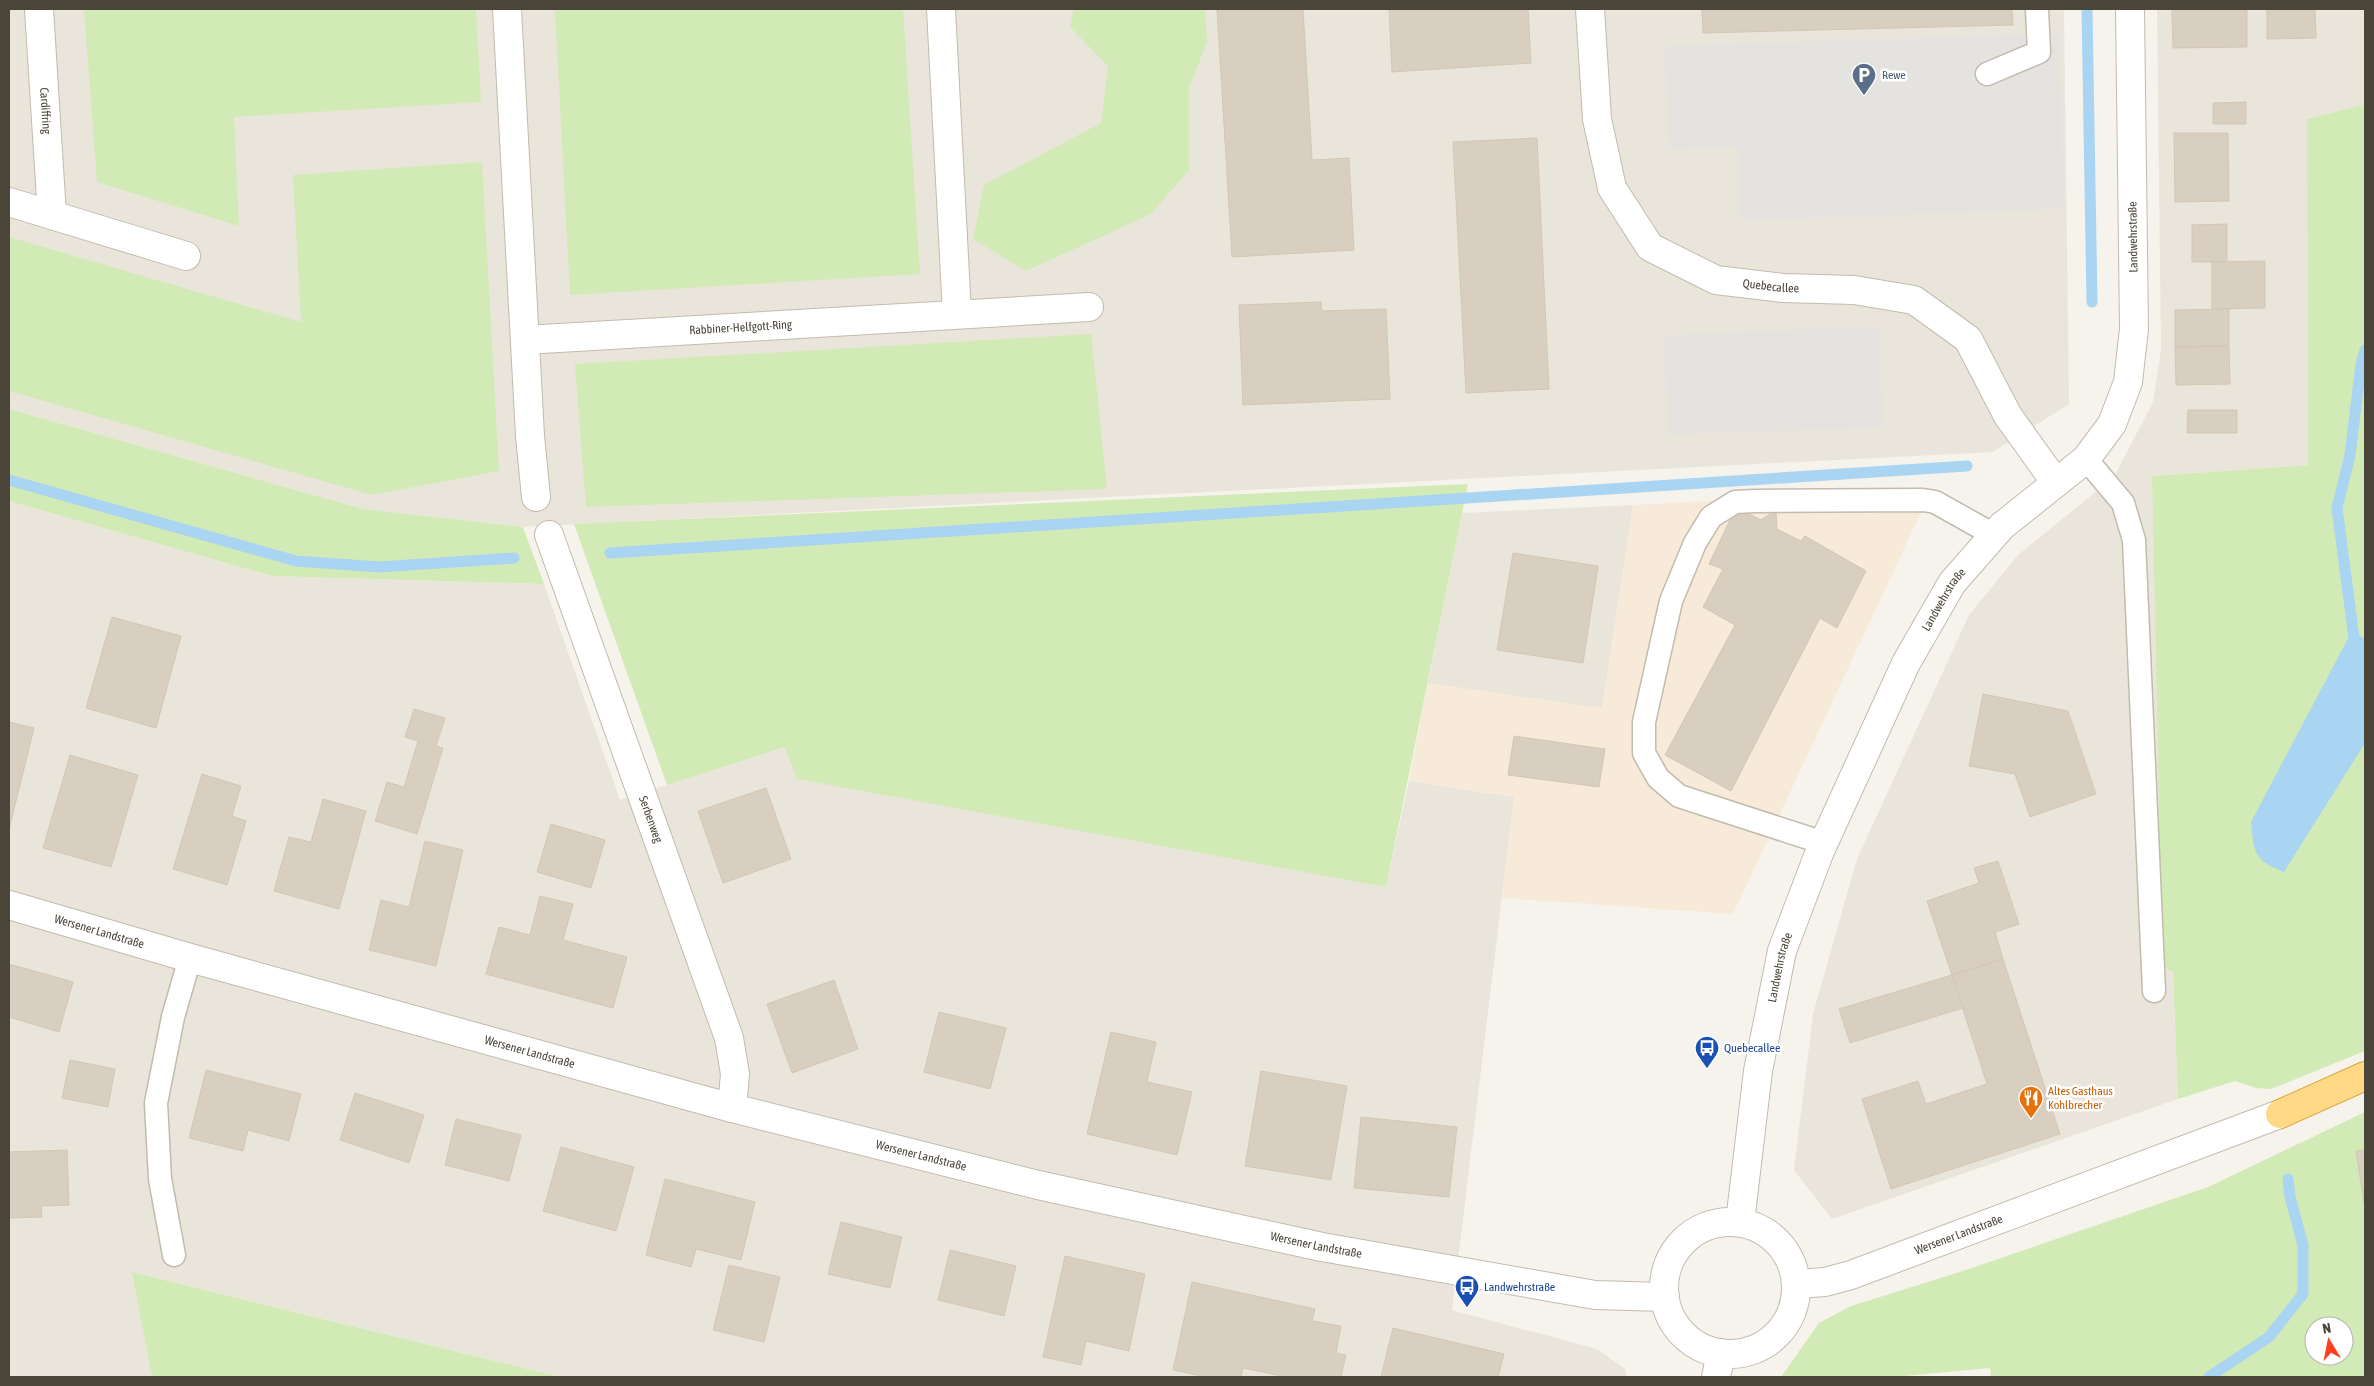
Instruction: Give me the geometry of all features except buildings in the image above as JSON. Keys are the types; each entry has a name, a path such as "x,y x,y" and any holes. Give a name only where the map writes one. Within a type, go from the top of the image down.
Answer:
{"highway":[{"path":"2280,1114 2365,1076"}],"street":[{"name":"Cardiffring","path":"39,9 52,214"},
{"path":"507,9 524,340 536,497"},
{"path":"942,9 957,314"},
{"name":"Quebecallee","path":"1590,9 1597,119 1612,188 1650,247 1716,280 1783,288 1854,290 1914,300 1968,339 2008,416 2056,483"},
{"name":"Landwehrstraße","path":"1740,1222 1758,1071 1782,951 1824,843 1906,663 1952,583 1994,535 2086,459 2112,424 2128,382 2134,329 2130,9"},
{"path":"9,202 186,256"},
{"name":"Rabbiner-Helfgott-Ring","path":"524,340 1089,307"},
{"name":"Serbenweg","path":"549,536 729,1038 735,1074 732,1108"},
{"name":"Wersener Landstraße","path":"9,905 190,958 732,1108 1038,1185 1322,1247 1596,1295 1665,1297"},
{"name":"Wersener Landstraße","path":"1796,1284 1825,1282 1851,1275 2280,1114"},
{"path":"1719,1222 1740,1222 1757,1228 1773,1237 1785,1250 1793,1266 1796,1284 1794,1304 1787,1322 1775,1336 1759,1347 1740,1352 1719,1365 1705,1348 1690,1340 1678,1328 1670,1313 1665,1297 1665,1277 1672,1257 1684,1241 1700,1229 1719,1222"}],"lane":[{"path":"1986,74 2039,52 2037,9"},
{"path":"2086,459 2123,503 2134,540 2154,991"},
{"path":"1824,843 1679,796 1658,778 1644,753 1644,722 1671,601 1695,543 1711,516 1735,502 1755,501 1923,500 1936,502 1994,535"},
{"path":"174,1255 160,1179 156,1103 173,1017 190,958"}],"shaded area":[{"path":"9,9 2064,9 2069,404 1993,452 523,527 363,509 9,409"},
{"path":"2157,9 2365,9 2365,104 2307,119 2308,465 2152,476 2178,1099 1832,1219 1794,1170 1813,1014 1857,859 1969,615 2018,555 2114,477 2153,402 2161,350"},
{"name":"Rewe","path":"2059,34 2064,209 1740,220 1738,147 1668,149 1665,46"},
{"path":"1879,326 1883,427 1668,435 1664,335"},
{"path":"1932,489 1733,914 1502,898 1514,797 1409,781 1428,683 1602,708 1633,505"},
{"path":"9,501 272,576 544,584 620,800 785,747 1386,887 1409,781 1514,797 1452,1310 1597,1349 1625,1369 1627,1377 560,1377 133,1272 152,1377 9,1377"},
{"path":"1633,505 1602,709 1428,683 1462,513"}],"green space":[{"path":"84,9 476,9 481,102 234,117 239,226 97,182"},
{"path":"555,9 903,9 920,274 570,295"},
{"path":"1074,9 1205,9 1207,42 1189,88 1189,170 1151,214 1026,271 973,239 984,185 1101,123 1108,66 1070,27"},
{"path":"2365,104 2365,1051 2271,1089 2256,1088 2235,1081 2178,1099 2173,972 2164,967 2157,868 2159,796 2152,476 2308,465 2307,119"},
{"path":"482,162 499,471 372,495 9,391 9,237 301,322 293,175"},
{"path":"1091,334 1107,489 586,507 575,364"},
{"path":"9,409 363,509 523,527 544,584 272,576 9,501"},
{"path":"1468,484 1386,887 797,779 785,747 667,785 574,524"},
{"path":"2365,1112 2365,1377 1991,1377 1990,1368 1894,1377 1781,1377 1819,1323 1851,1306 1963,1271 2208,1187"},
{"path":"132,1272 560,1377 152,1377"}],"water":[{"path":"2352,631 2365,639 2365,743 2284,872 2266,863 2257,854 2253,841 2251,822"}],"waterway":[{"path":"2087,9 2092,302"},
{"path":"2355,646 2337,508 2350,455 2361,364 2365,350"},
{"path":"610,553 1967,466"},
{"path":"9,480 296,561 379,567 514,558"},
{"path":"2209,1377 2269,1337 2303,1294 2303,1245 2290,1197 2288,1179"}],"place":[{"name":"Rewe","path":"1864,96"},
{"name":"Quebecallee","path":"1707,1069"},
{"name":"Altes Gasthaus Kohlbrecher","path":"2031,1119"},
{"name":"Landwehrstraße","path":"1467,1308"}]}
